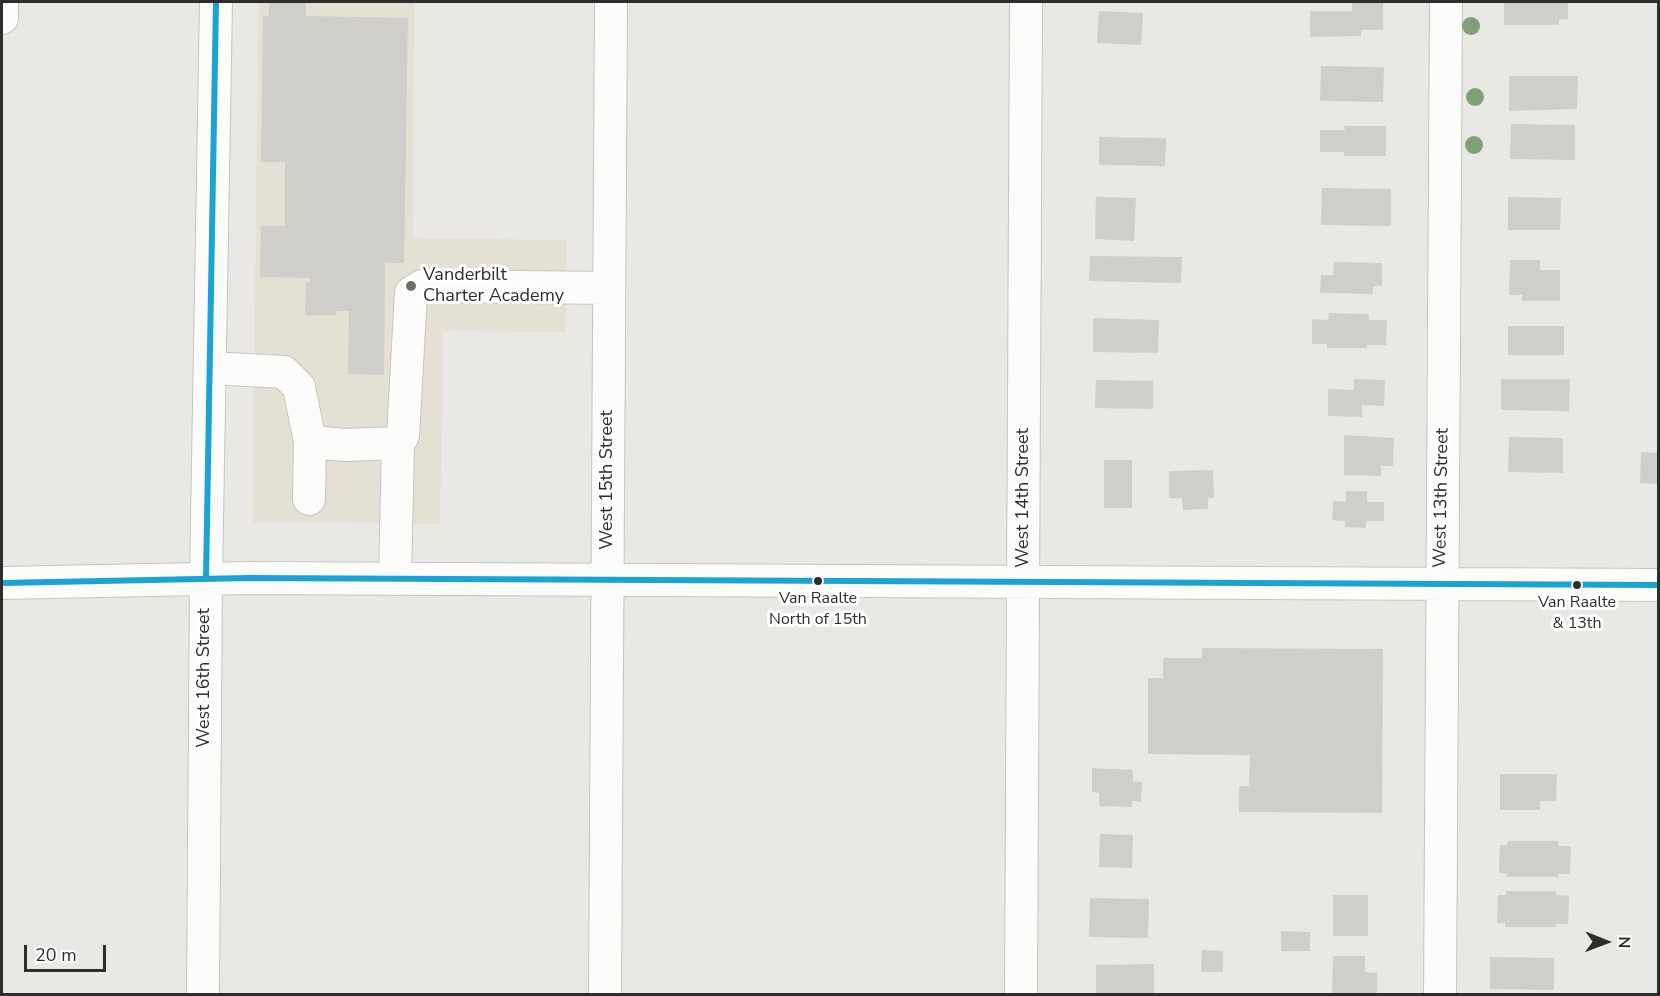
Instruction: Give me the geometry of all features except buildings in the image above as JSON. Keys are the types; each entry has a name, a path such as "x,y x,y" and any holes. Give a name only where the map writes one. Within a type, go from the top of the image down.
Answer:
{"street":[{"path":"2,2 2,18"},
{"name":"West 16th Street","path":"203,994 206,578 216,2"},
{"name":"West 15th Street","path":"605,994 611,2"},
{"name":"West 14th Street","path":"1021,994 1026,2"},
{"name":"West 13th Street","path":"1440,994 1446,2"},
{"path":"395,579 398,443 403,436 411,293 422,286 609,288"},
{"path":"210,368 284,372 299,387 310,442 309,499"},
{"path":"310,442 345,445 398,443"},
{"path":"2,583 206,578 1441,586 1659,585"}],"shaded area":[{"name":"Vanderbilt Charter Academy","path":"258,2 415,2 413,238 567,240 566,332 443,331 440,524 253,522"}],"transit line":[{"path":"206,578 216,2"},
{"path":"2,583 249,578 1658,585"}],"place":[{"name":"Vanderbilt Charter Academy","path":"411,286"},
{"name":"Van Raalte North of 15th","path":"818,581"},
{"name":"Van Raalte & 13th","path":"1577,585"}]}
